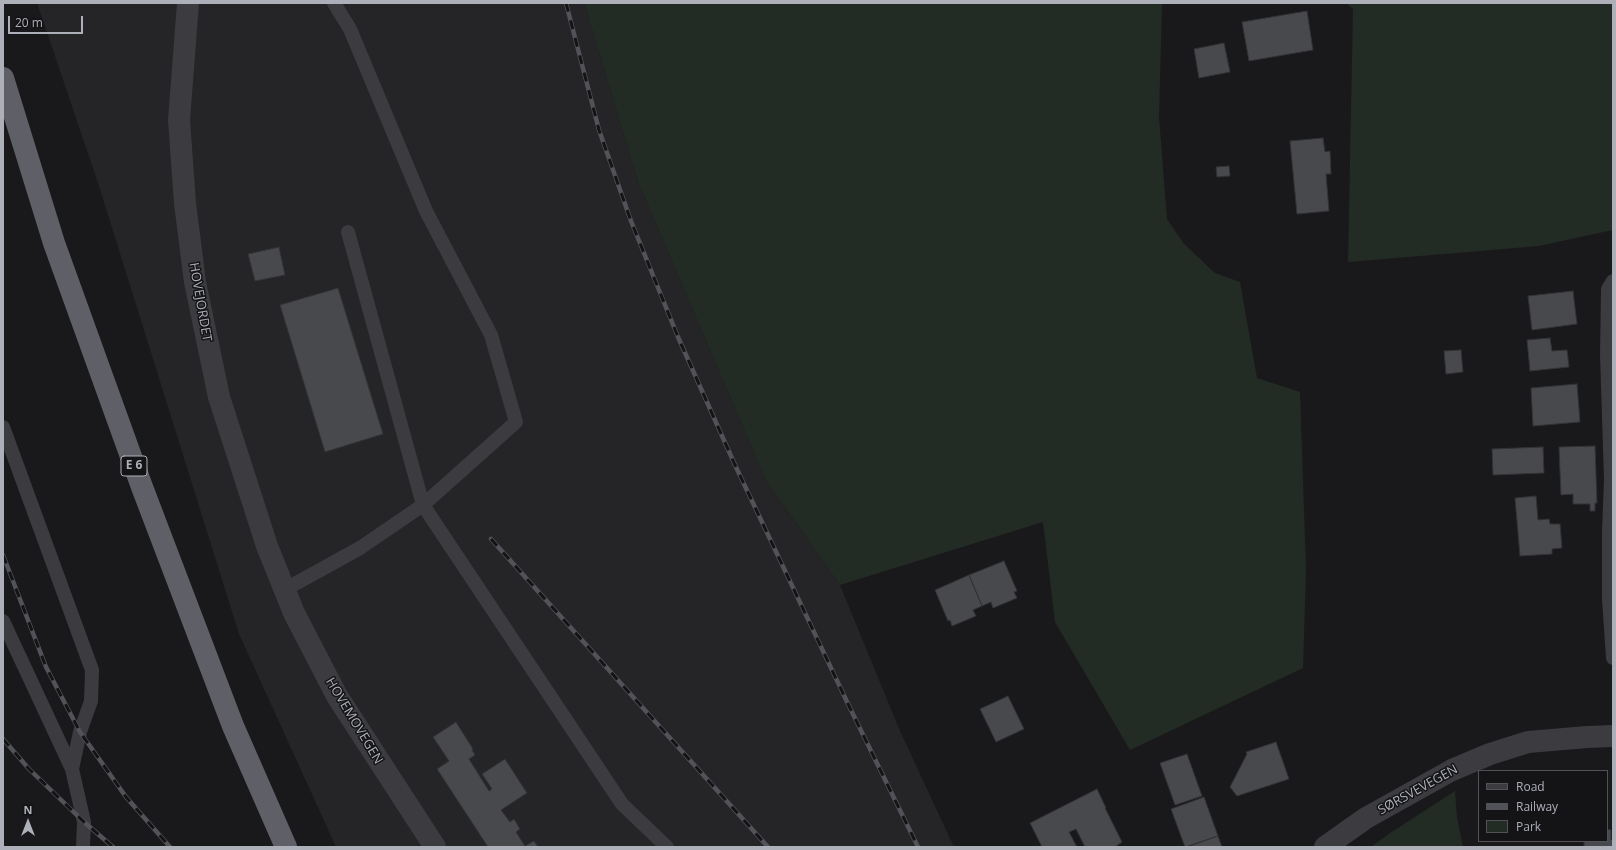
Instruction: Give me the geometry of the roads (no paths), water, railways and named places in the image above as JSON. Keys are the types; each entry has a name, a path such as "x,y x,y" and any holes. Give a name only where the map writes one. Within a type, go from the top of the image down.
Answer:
{"highway":[{"name":"E 6","path":"3,78 54,243 142,487 234,726 286,847"}],"street":[{"name":"HOVEJORDET","path":"188,3 180,120 185,203 195,282 219,397 267,546 284,590"},
{"name":"HOVEMOVEGEN","path":"284,590 294,613 337,696 435,847"},
{"name":"SØRSVEVEGEN","path":"1325,847 1366,818 1452,770 1490,754 1528,742 1613,736"}],"lane":[{"path":"284,590 360,548 423,505 516,422 491,335 426,211 350,29 334,3"},
{"path":"348,232 423,505 622,804 666,847"},
{"path":"1613,281 1608,289 1607,355 1611,479 1609,599 1613,658"},
{"path":"3,427 92,670 91,701 80,732 72,769"},
{"path":"3,621 72,769 84,822 83,847"}],"railway":[{"path":"566,3 599,130 631,221 678,337 735,465 849,706 918,847"},
{"path":"491,539 768,847"},
{"path":"3,555 46,667 80,732 126,797 170,847"},
{"path":"3,739 29,769 84,822 113,847"}]}
